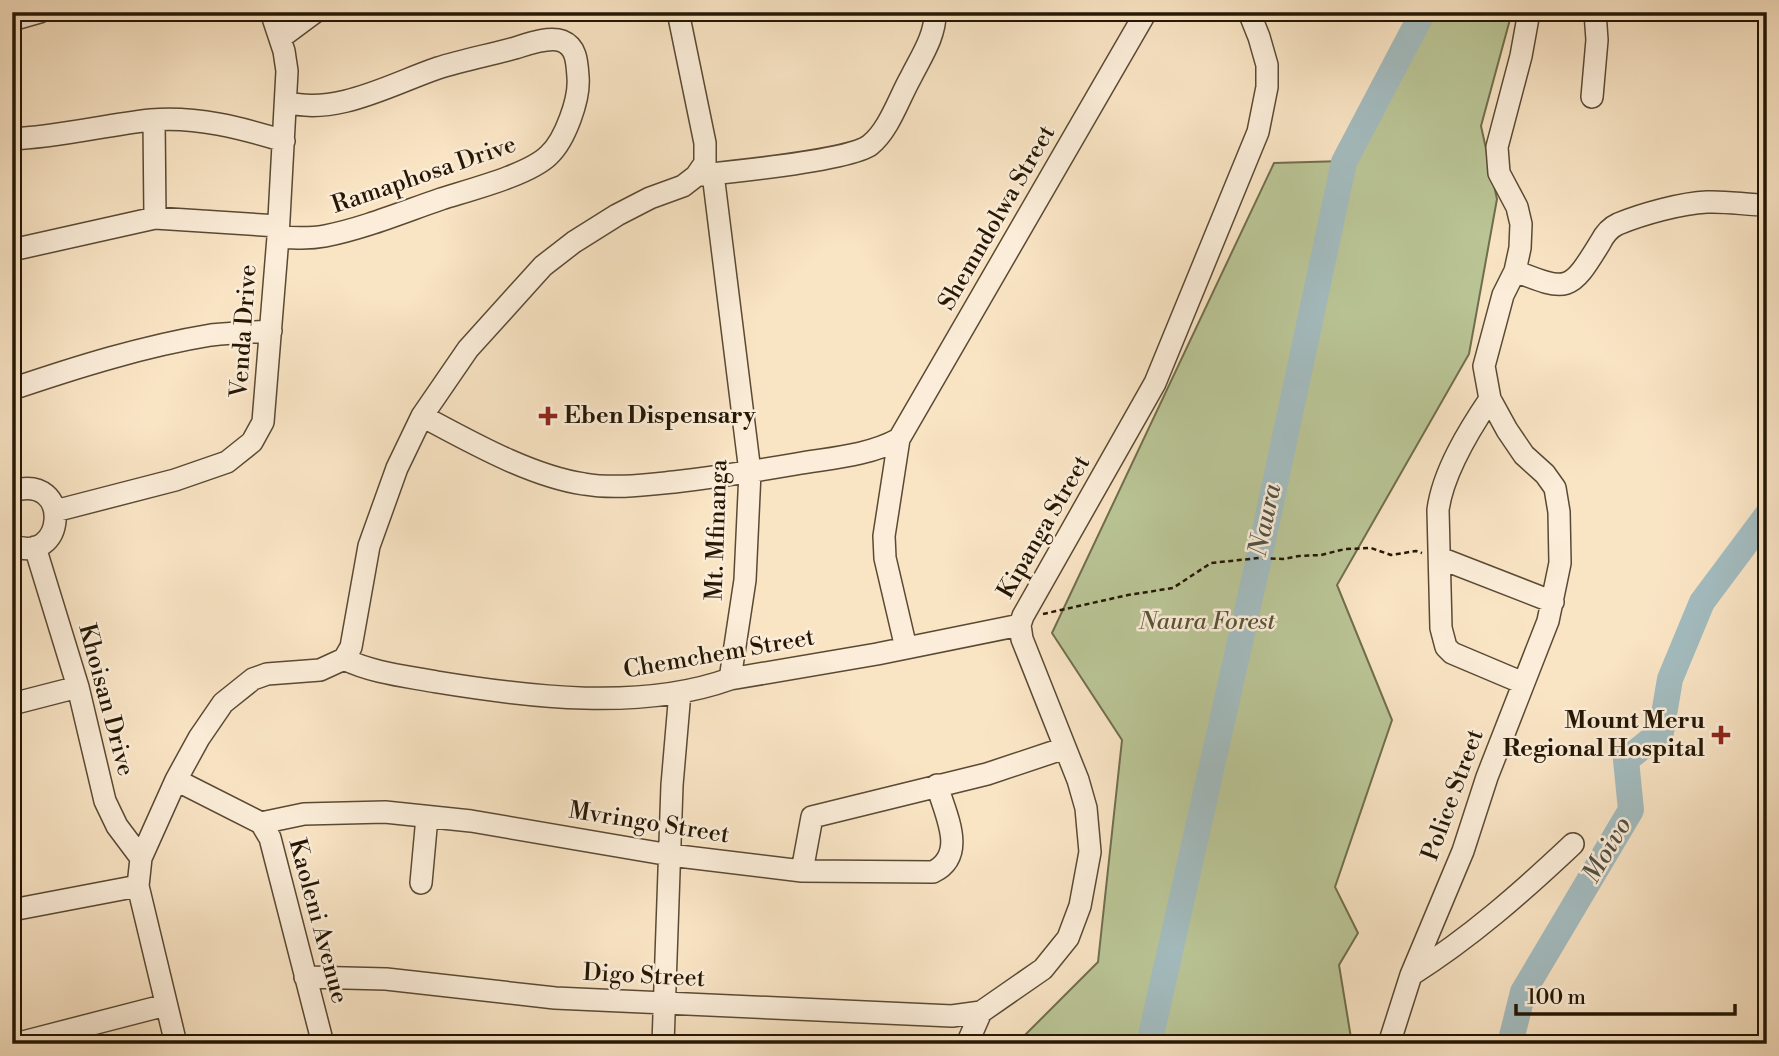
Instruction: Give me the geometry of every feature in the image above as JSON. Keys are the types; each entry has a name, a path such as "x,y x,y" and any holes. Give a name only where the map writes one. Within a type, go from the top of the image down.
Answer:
{"street":[{"path":"12,20 40,12"},
{"name":"Venda Drive","path":"55,511 175,480 228,462 252,442 263,422 287,71 271,12"},
{"path":"280,38 315,12"},
{"path":"678,12 705,143 704,175"},
{"path":"176,1044 138,886 141,858 176,780 199,738 223,703 253,679 267,674 320,670 344,659 351,647 369,546 397,468 422,416 468,349 543,266 574,242 650,198 704,175 839,156 868,146 880,134 927,47 935,12"},
{"name":"Shemndolwa Street","path":"893,442 1146,12"},
{"name":"Kipanga Street","path":"981,1012 1043,969 1068,939 1080,906 1090,852 1086,808 1078,780 1022,639 1021,621 1155,383 1258,132 1267,87 1267,65 1249,12"},
{"name":"Police Street","path":"1389,1044 1411,975 1462,851 1487,777 1548,621 1560,563 1559,512 1555,488 1545,474 1524,455 1490,399 1484,366 1503,295 1515,271 1520,248 1521,224 1517,207 1499,173 1497,147 1521,56 1529,12"},
{"path":"1592,97 1597,40 1595,12"},
{"name":"Ramaphosa Drive","path":"278,231 311,238 346,232 481,186 537,163 549,155 571,116 578,80 576,58 574,50 564,42 544,41 441,67 339,103 301,106 286,102"},
{"path":"12,139 154,120 205,122 241,128 284,141"},
{"path":"154,120 155,218"},
{"name":"Mt. Mfinanga","path":"704,175 750,472 745,580 730,679"},
{"path":"1515,271 1551,285 1563,285 1573,282 1582,273 1605,234 1615,225 1650,214 1707,202 1767,205"},
{"path":"12,250 155,218 278,231"},
{"path":"12,389 72,369 172,343 213,335 271,331"},
{"path":"1490,399 1472,426 1440,492 1438,510 1441,628 1447,647 1452,653 1523,683"},
{"path":"422,416 473,443 533,469 583,484 624,487 750,472 867,452 893,442 884,536 885,558 906,648"},
{"path":"12,545 26,549 35,547 51,536 55,527 55,511 50,499 42,492 14,486"},
{"name":"Khoisan Drive","path":"35,547 78,687 105,802 117,826 141,858"},
{"path":"1440,558 1553,602"},
{"name":"Chemchem Street","path":"344,659 366,670 490,691 629,698 680,692 730,679 906,648 1021,621"},
{"path":"12,704 78,687"},
{"path":"663,1044 672,785 680,692"},
{"path":"802,871 812,817 987,774 1065,748"},
{"name":"Kaoleni Avenue","path":"176,780 261,823 270,838 323,1044"},
{"name":"Mvringo Street","path":"261,823 304,814 384,813 471,821 670,855 802,871 933,873 943,867 950,858 951,834 937,785"},
{"path":"421,883 427,817"},
{"path":"1411,975 1437,959 1523,892 1573,844"},
{"path":"12,910 138,886"},
{"name":"Digo Street","path":"305,977 386,979 555,998 952,1017 981,1012"},
{"path":"15,1044 166,1006"},
{"path":"967,1044 981,1012"}],"path":[{"path":"1021,621 1072,606 1173,587 1211,563 1321,555 1345,548 1371,548 1391,555 1416,551 1440,558"}],"green space":[{"name":"Naura Forest","path":"1422,12 1512,12 1481,126 1497,199 1469,354 1337,585 1392,720 1335,887 1358,933 1339,965 1352,1044 1016,1044 1098,962 1122,740 1052,633 1274,163 1344,161 1423,15"}],"waterway":[{"name":"Naura","path":"1149,1044 1259,558 1344,162 1423,12"},
{"name":"Moivo","path":"1510,1044 1523,992 1631,810 1626,760 1661,732 1670,679 1702,602 1767,515"}],"place":[{"name":"Eben Dispensary","path":"548,416"},
{"name":"Mount Meru Regional Hospital","path":"1721,735"}]}
